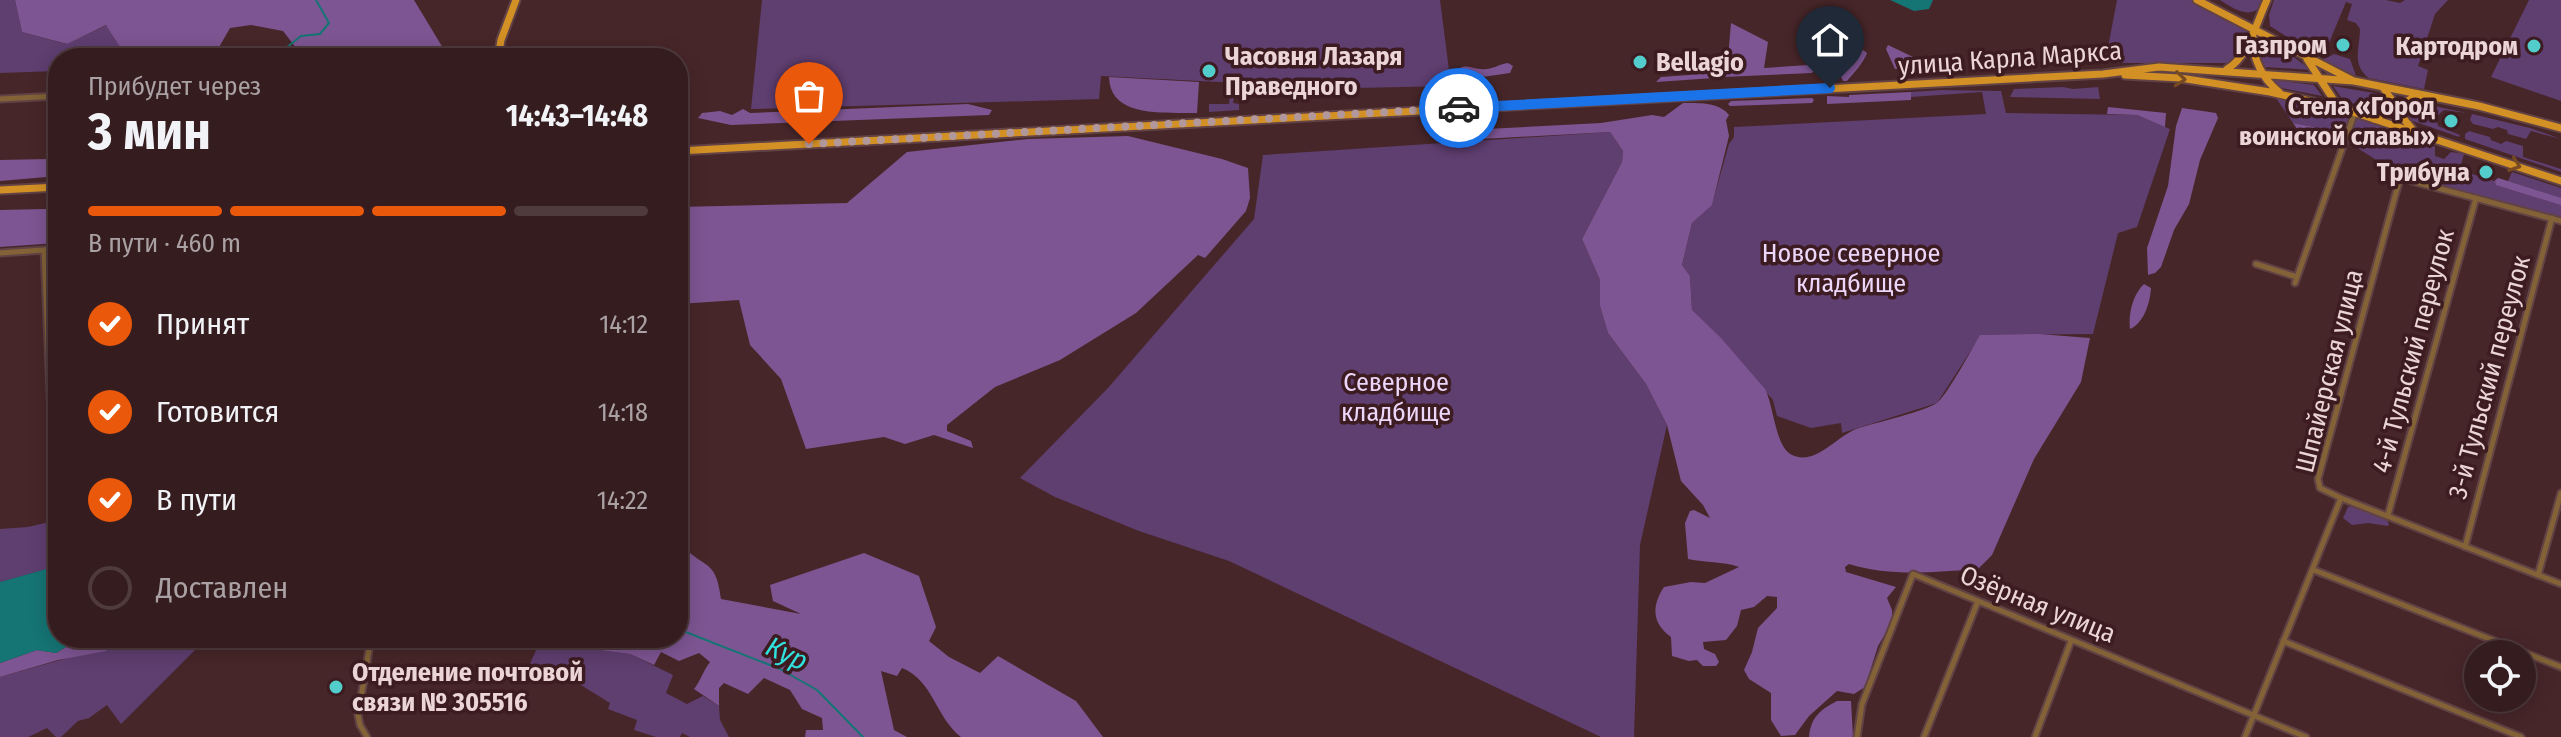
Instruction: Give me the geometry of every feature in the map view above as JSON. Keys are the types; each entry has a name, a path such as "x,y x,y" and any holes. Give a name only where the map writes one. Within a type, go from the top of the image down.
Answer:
{"main road":[{"path":"500,48 516,0"},
{"path":"2197,0 2354,81 2561,128"},
{"path":"2224,70 2239,61 2267,0"},
{"path":"2254,27 2253,49 2263,73 2281,94"},
{"path":"2306,57 2335,102 2344,109"},
{"name":"улица Карла Маркса","path":"688,150 2103,74 2159,67 2354,81"},
{"path":"2103,74 2180,78 2281,94 2355,112 2561,181"},
{"path":"2374,119 2388,111 2392,104 2382,87"},
{"path":"2416,133 2403,118 2403,107 2409,99 2426,95"},
{"path":"0,190 48,188"}],"street":[{"path":"0,99 48,97"},
{"path":"2256,264 2296,280 2355,112"},
{"name":"Шпайерская улица","path":"2245,737 2341,498 2320,488 2318,479 2400,178 2476,198"},
{"path":"2476,198 2561,221"},
{"name":"4-й Тульский переулок","path":"2388,515 2476,198"},
{"name":"3-й Тульский переулок","path":"2465,547 2552,218"},
{"path":"44,250 48,325"},
{"path":"0,253 48,250"},
{"path":"2538,575 2561,493"},
{"path":"2341,498 2561,584"},
{"path":"2314,570 2561,667"},
{"name":"Озёрная улица","path":"1857,737 1862,704 1913,574 2306,737"},
{"path":"1924,737 1978,601"},
{"path":"2035,737 2072,640"},
{"path":"2283,641 2521,737"},
{"path":"367,737 358,715 369,648"}],"green space":[{"path":"0,0 15,0 22,32 66,44 107,25 121,48 48,48 48,71 0,73"},
{"path":"762,0 1440,0 1451,86 1260,90 1259,84 1101,76 1099,99 751,109"},
{"path":"2117,0 2197,0 2247,29 2246,41 2233,63 2105,63"},
{"path":"2220,0 2265,0 2255,11 2244,12"},
{"path":"2274,0 2386,0 2400,3 2405,0 2448,0 2435,14 2418,66 2428,70 2424,89 2369,78 2363,73 2358,62 2360,29 2356,23 2347,20 2352,4 2346,2 2326,50 2315,55 2270,26 2269,15"},
{"name":"Картодром","path":"2529,0 2561,0 2561,101 2491,77"},
{"path":"2262,39 2275,43 2311,70 2265,67 2257,48"},
{"path":"2334,54 2350,59 2356,76 2322,60"},
{"path":"2273,80 2314,85 2322,96 2281,88"},
{"path":"2333,86 2386,95 2387,106 2380,112 2343,100"},
{"path":"1231,87 1235,88 1233,103 1239,104 1239,110 1209,112 1209,104 1229,104"},
{"path":"2098,87 2100,99 2010,97 2014,89"},
{"name":"Новое северное кладбище","path":"2001,91 2006,113 2137,115 2170,129 2137,227 2118,233 2093,334 1981,335 1937,403 1842,433 1841,423 1811,428 1777,416 1773,400 1692,310 1690,276 1682,265 1692,223 1712,204 1729,144 1734,137 1734,127 1986,114 1982,92 1911,97 1911,92"},
{"path":"2276,98 2350,115 2425,141 2435,147 2435,156 2444,159 2451,152 2464,154 2461,165 2471,168 2472,174 2494,181 2498,178 2508,181 2512,172 2561,188 2561,220 2438,186 2438,182 2425,179 2423,182 2400,175 2329,130 2293,123"},
{"path":"2415,102 2467,113 2444,110 2436,117 2438,126 2459,137 2410,120 2407,109"},
{"path":"2472,114 2561,139 2531,131 2526,139 2508,134 2507,130 2498,127 2493,129 2473,124 2470,120"},
{"path":"2469,131 2501,144 2506,141 2523,146 2523,157 2561,169 2561,172 2465,139"},
{"name":"Северное кладбище","path":"1610,132 1623,151 1622,162 1582,239 1600,280 1600,306 1608,333 1646,384 1667,425 1640,545 1634,737 1601,737 1229,561 1139,531 1055,497 1020,478 1108,388 1254,219 1263,155"},
{"path":"2348,507 2385,517 2388,526 2368,523 2352,525 2343,518"},
{"path":"48,522 48,569 0,582 0,529"},
{"path":"103,648 197,648 121,724 107,705 89,718 78,721 61,737 56,737 47,728 28,737 0,737 0,677"},
{"path":"537,648 589,648 630,654 673,675 666,693 687,704 703,696 719,706 720,720 729,737 690,737 682,733 680,737 656,737 634,730 637,720 608,709 610,703 558,671 553,677 530,664"}],"shaded area":[{"path":"15,0 414,0 443,48 296,48 283,31 251,25 230,28 219,48 121,48 106,25 67,44 22,32"},
{"path":"1731,23 1768,42 1764,68 1808,65 1815,70 1812,73 1723,77 1723,71 1727,70"},
{"path":"1888,45 1930,67 1895,69 1886,49"},
{"path":"1863,50 1867,53 1864,60 1847,81 1843,81 1837,69 1852,63"},
{"path":"1508,63 1513,66 1510,73 1455,81 1451,77 1464,67 1487,69"},
{"path":"1715,73 1715,78 1656,82 1661,77"},
{"path":"1109,77 1199,82 1197,113 1156,112 1129,107 1112,91"},
{"path":"1911,92 1911,100 1827,104 1827,96"},
{"path":"1812,98 1812,103 1728,104 1731,101"},
{"path":"1683,103 1714,105 1729,115 1726,120 1729,136 1712,205 1692,223 1682,265 1690,276 1692,310 1765,389 1778,435 1786,451 1792,455 1809,457 1856,429 1938,402 1954,381 1980,335 2039,334 2090,338 2081,382 2034,459 1992,555 1978,569 1913,572 1880,571 1849,564 1845,567 1846,572 1896,587 1887,598 1892,610 1892,622 1878,646 1865,687 1854,694 1837,691 1809,716 1795,735 1781,736 1771,720 1771,693 1749,679 1744,670 1758,628 1777,608 1777,597 1767,596 1754,607 1741,610 1737,626 1726,640 1703,642 1704,649 1715,654 1719,662 1716,666 1703,666 1697,660 1672,656 1671,637 1657,620 1657,600 1664,587 1705,583 1739,567 1688,559 1685,523 1690,511 1710,518 1703,505 1681,481 1667,425 1646,384 1608,333 1600,306 1600,280 1582,239 1622,162 1623,151 1610,132 1463,140 1466,130 1601,123 1652,115 1664,117"},
{"path":"968,104 992,110 989,115 731,125 698,118 702,113 720,111 732,115 743,109 750,113"},
{"path":"2108,107 2166,113 2165,127 2137,115 2107,114"},
{"path":"2182,108 2216,113 2218,118 2200,160 2189,204 2174,230 2161,267 2148,275 2147,248 2168,186 2176,126"},
{"path":"2293,123 2329,130 2338,138 2334,141 2302,136"},
{"path":"1128,136 1222,159 1248,168 1250,198 1246,211 1205,258 1198,255 1136,313 1060,360 995,387 947,425 947,431 971,441 973,448 934,435 905,444 884,437 806,449 781,379 750,345 739,300 688,303 688,207 847,203 907,152 1028,139"},
{"path":"48,159 48,177 0,181 0,160"},
{"path":"2498,178 2561,198 2561,205 2496,185"},
{"path":"48,209 48,244 0,247 0,210"},
{"path":"2144,284 2151,288 2148,306 2143,317 2130,329 2132,305"},
{"path":"688,551 711,569 719,585 721,599 801,614 773,601 770,585 864,553 919,576 936,627 929,641 949,657 980,673 998,656 1076,701 1103,737 961,737 921,681 902,668 897,676 881,671 894,730 907,737 805,737 806,730 823,730 822,718 802,709 790,690 764,678 748,694 724,683 719,688 719,706 694,689 710,662 699,653 679,661 661,652 654,665 630,654 591,649 688,648"},
{"path":"64,648 108,648 0,677 0,663 37,650 56,653"},
{"path":"1837,701 1851,701 1853,737 1809,737 1817,715"}],"water":[{"path":"1890,0 1933,0 1929,9 1914,11"},
{"path":"48,569 48,648 64,648 56,653 37,650 0,663 0,582"}],"waterway":[{"name":"Кур","path":"286,48 301,36 320,34 329,23 316,0"},
{"name":"Кур","path":"688,633 780,669 817,690 863,737"}],"way so far":[{"path":"809,144 1459,108"}],"place":[{"name":"Газпром","path":"2343,45"},
{"name":"Картодром","path":"2534,46"},
{"name":"Bellagio","path":"1640,62"},
{"name":"Часовня Лазаря Праведного","path":"1209,71"},
{"name":"Стела «Город воинской славы»","path":"2451,121"},
{"name":"Трибуна","path":"2486,172"},
{"name":"Отделение почтовой связи № 305516","path":"336,687"}],"route":[{"path":"1459,108 1830,88"}]}
